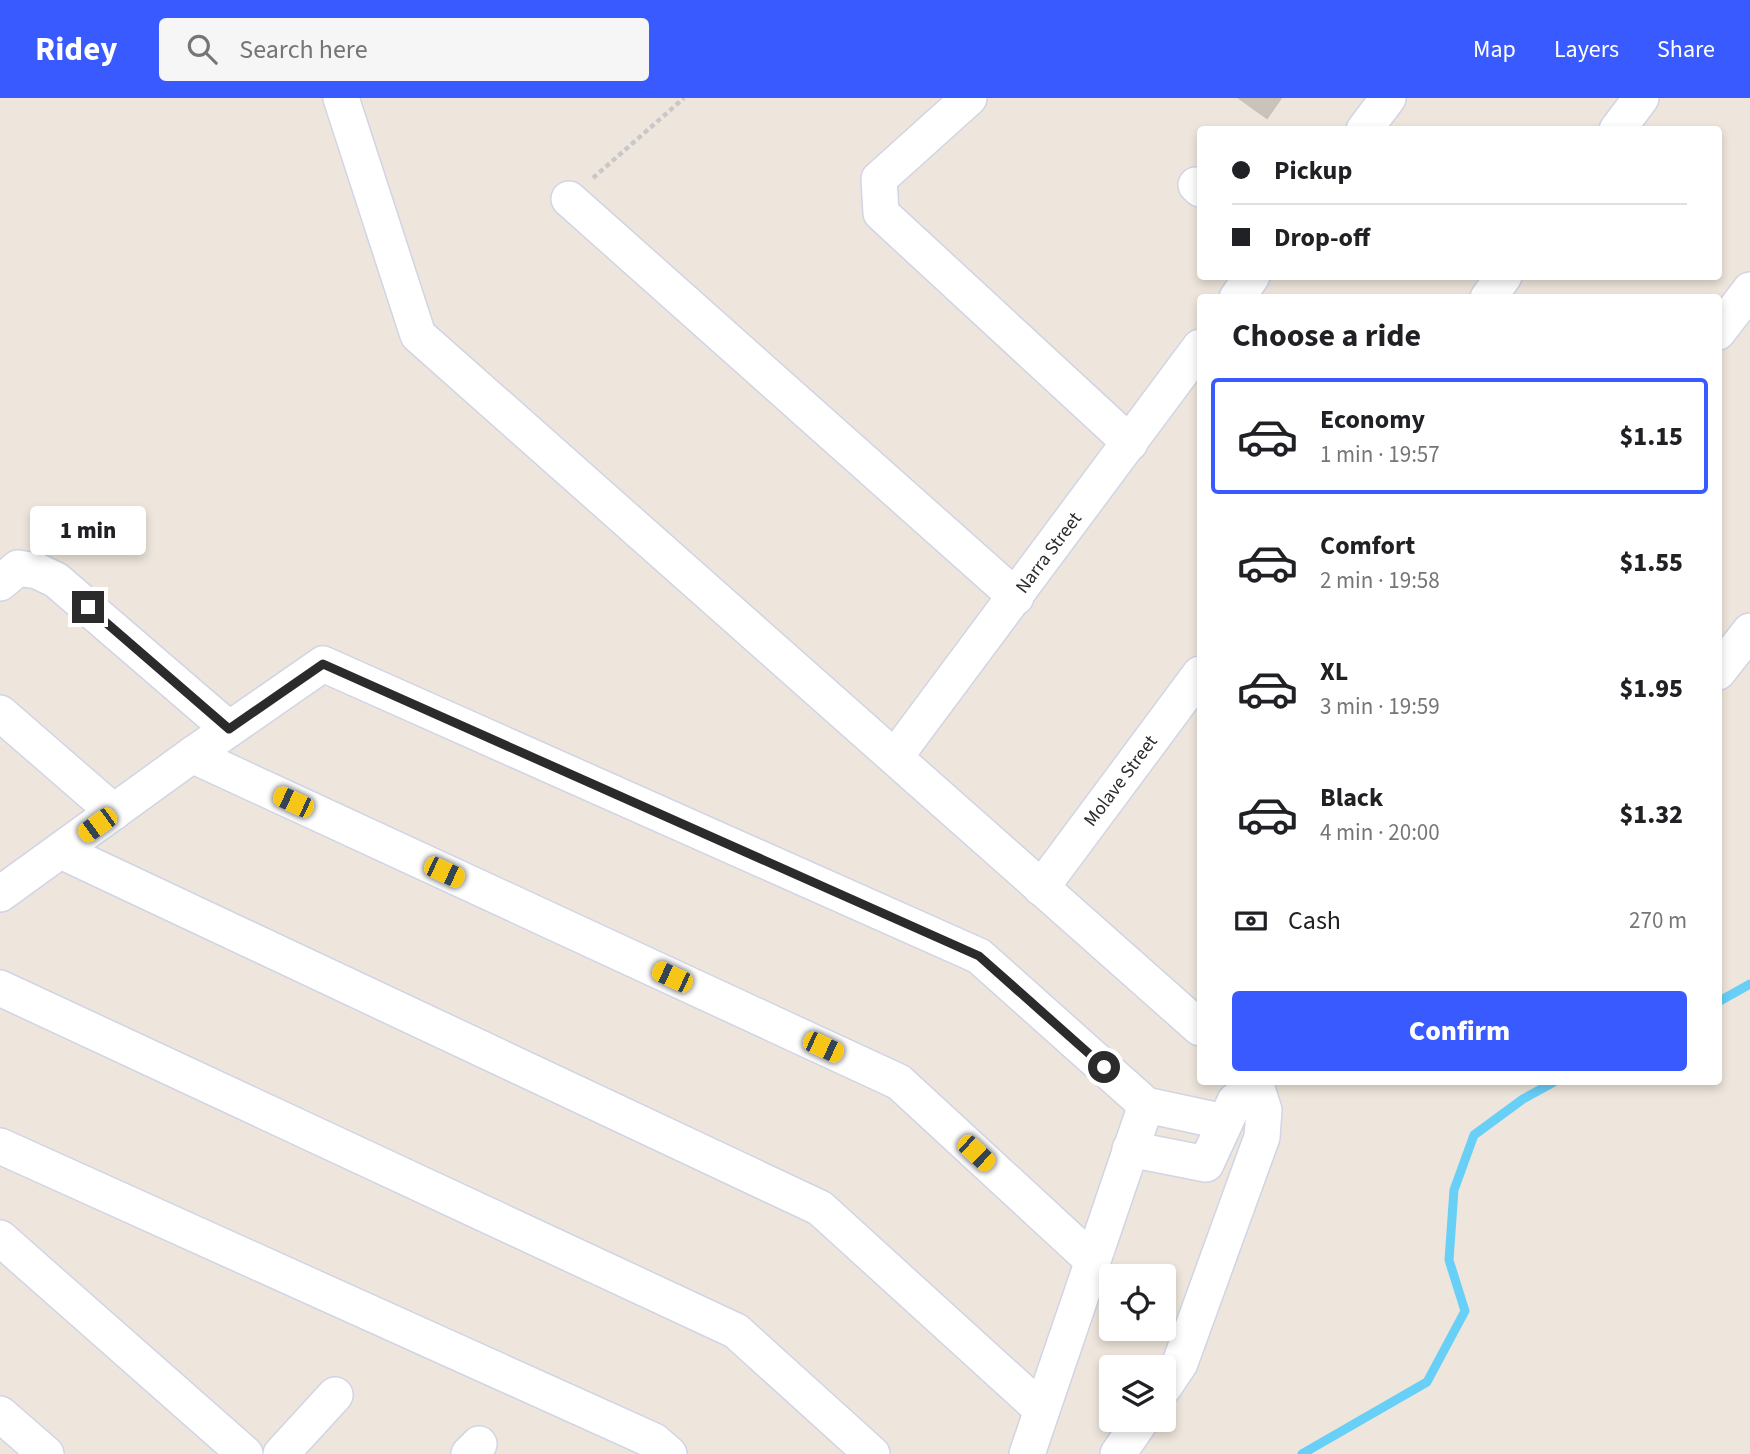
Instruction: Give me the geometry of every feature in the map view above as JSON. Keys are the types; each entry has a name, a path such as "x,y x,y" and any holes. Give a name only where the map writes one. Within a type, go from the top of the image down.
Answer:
{"street":[{"path":"341,98 418,335 1197,1025"},
{"path":"969,98 880,179 881,213 1130,443"},
{"path":"1367,126 1388,98"},
{"path":"1620,126 1641,98"},
{"path":"569,199 1016,597"},
{"path":"1722,327 1750,290"},
{"name":"Narra Street","path":"895,757 1197,351"},
{"path":"0,583 19,568 37,571 55,580 229,729"},
{"path":"1722,667 1750,631"},
{"path":"0,894 323,664 979,956 1146,1105 1225,1122"},
{"name":"Molave Street","path":"1041,888 1197,678"},
{"path":"0,713 114,812"},
{"path":"192,755 899,1082 1092,1260"},
{"path":"61,851 820,1208 1041,1409"},
{"path":"0,988 736,1331 872,1454"},
{"path":"1130,1149 1206,1164 1243,1085"},
{"path":"1176,1369 1262,1137 1265,1110 1256,1085"},
{"path":"1027,1454 1146,1105"},
{"path":"0,1146 656,1450"},
{"path":"0,1238 245,1454"},
{"path":"281,1454 335,1395"},
{"path":"0,1414 46,1454"},
{"path":"1118,1454 1133,1432"}],"path":[{"path":"569,199 684,98"}],"building":[{"path":"1239,98 1281,98 1267,118"}],"waterway":[{"path":"1722,1000 1750,984"},
{"path":"1302,1454 1427,1382 1465,1311 1449,1260 1454,1190 1474,1135 1523,1099 1549,1085"}],"route":[{"path":"88,607 229,729 323,664 979,956 1104,1067"}]}
